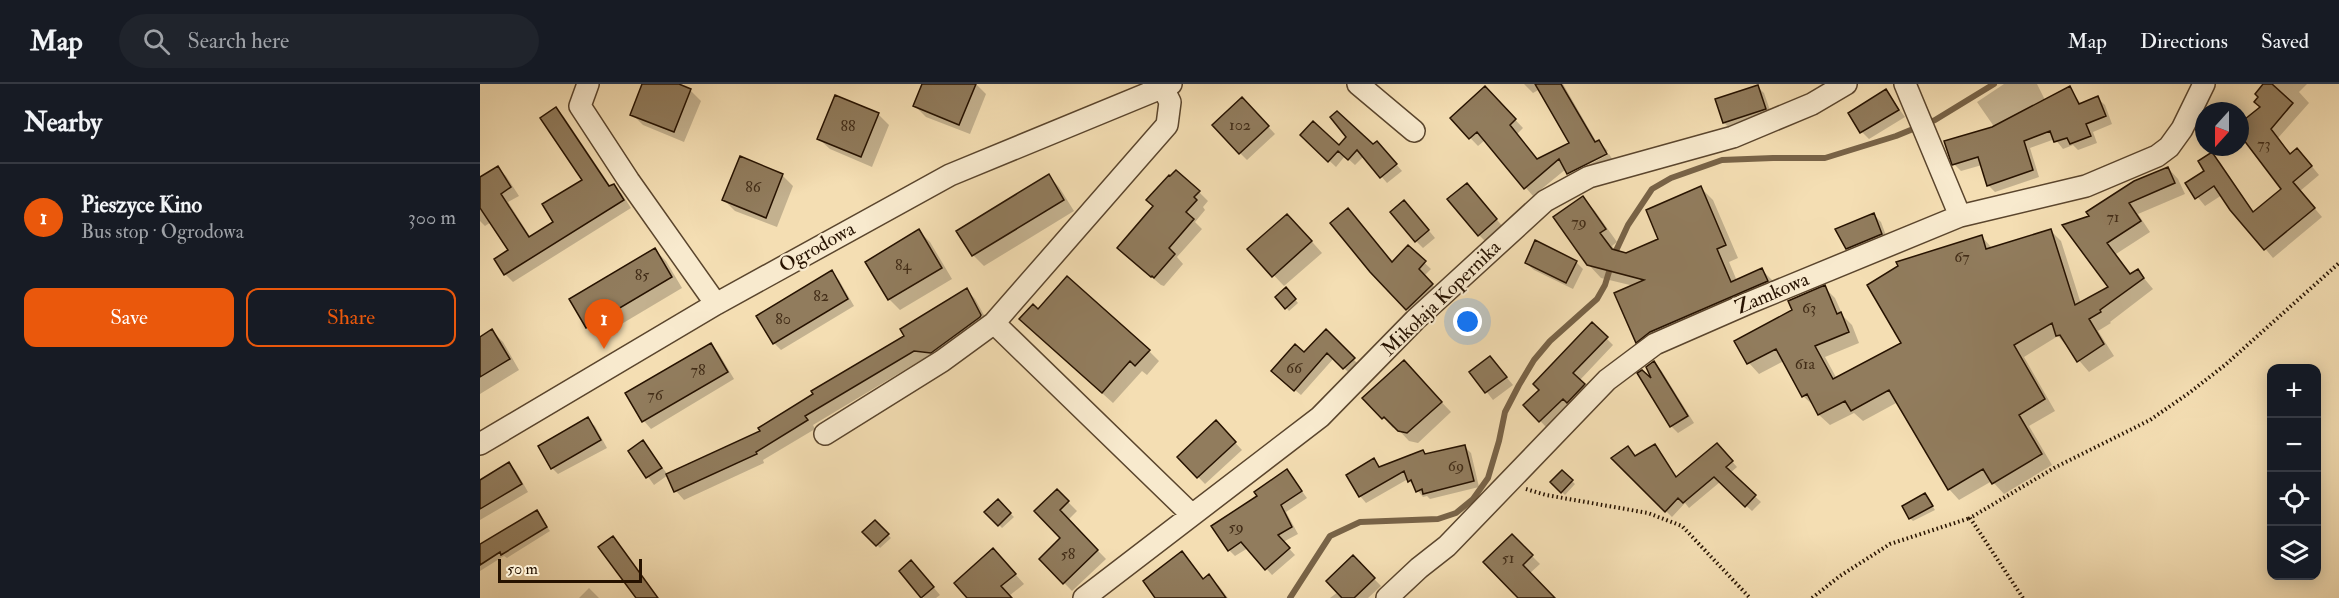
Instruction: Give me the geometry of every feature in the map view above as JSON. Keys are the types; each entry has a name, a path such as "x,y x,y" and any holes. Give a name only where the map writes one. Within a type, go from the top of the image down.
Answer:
{"street":[{"path":"588,84 580,106 629,181 716,304"},
{"path":"1358,84 1414,131"},
{"name":"Mikołaja Kopernika","path":"1084,598 1320,417 1415,320 1545,201 1589,177 1733,136 1812,104 1846,84"},
{"path":"1905,84 1960,216"},
{"name":"Zamkowa","path":"1387,598 1447,546 1607,380 1655,344 1960,216 2086,186 2157,156 2169,147 2182,129 2204,84"},
{"path":"825,434 942,361 994,323 1167,125 1170,102 1153,88"},
{"name":"Ogrodowa","path":"480,444 716,304 950,175 1153,88"},
{"path":"994,323 1191,514"}],"path":[{"path":"1812,598 1840,576 1890,544 1970,518 2054,468 2150,420 2225,365 2339,263"},
{"path":"1512,478 1529,491 1648,513 1682,526 1750,598"},
{"path":"1970,518 2023,598"}],"building":[{"path":"642,84 679,84 691,89 674,132 630,115"},
{"path":"922,84 976,84 959,125 913,106"},
{"path":"1535,84 1561,84 1595,142 1599,140 1607,154 1567,174 1559,159 1524,189 1477,132 1469,139 1450,118 1485,86 1516,119 1510,125 1537,159 1569,143"},
{"path":"2263,84 2272,84 2293,103 2271,129 2290,154 2297,148 2312,166 2293,182 2315,208 2264,250 2230,210 2214,186 2195,199 2185,183 2204,171 2198,161 2206,156 2215,156 2253,212 2281,189 2249,147 2249,116 2260,107 2254,102 2258,97 2255,94"},
{"path":"1758,85 1766,109 1723,123 1715,99"},
{"path":"2070,86 2079,104 2098,96 2106,116 2086,124 2091,136 2070,144 2067,138 2054,142 2050,131 2024,141 2033,170 1987,186 1978,157 1952,165 1944,141 1992,127"},
{"path":"1886,89 1899,110 1860,133 1848,113"},
{"path":"835,95 879,113 861,157 817,139"},
{"path":"1242,97 1269,126 1239,154 1212,125"},
{"path":"556,107 609,186 614,184 624,200 504,275 494,259 508,250 480,208 480,177 498,166 511,187 501,194 529,237 553,222 542,204 582,180 540,118"},
{"path":"1337,111 1373,144 1377,141 1397,164 1380,178 1357,150 1348,160 1338,151 1328,162 1300,135 1313,121 1339,145 1346,137 1330,117"},
{"path":"740,156 783,174 766,218 722,200"},
{"path":"2168,167 2175,183 2129,203 2141,221 2107,243 2130,274 2138,269 2144,278 2089,319 2104,344 2077,362 2060,335 2056,336 2052,323 2014,345 2045,399 2019,415 2042,454 1992,484 1983,469 1948,490 1889,390 1851,411 1845,401 1818,415 1807,394 1802,397 1776,349 1747,364 1734,341 1792,310 1788,301 1825,285 1837,314 1841,312 1849,332 1815,346 1833,379 1901,343 1867,285 1898,266 1896,262 1982,235 1986,249 2051,229 2075,305 2108,287 2062,225 2089,216 2086,212 2134,181"},
{"path":"1176,170 1200,191 1194,197 1197,200 1186,212 1194,219 1169,248 1175,254 1154,278 1117,248 1153,206 1146,200"},
{"path":"1049,174 1064,200 972,256 956,231"},
{"path":"1467,183 1497,219 1478,236 1447,199"},
{"path":"1701,186 1726,245 1717,249 1731,282 1762,268 1768,281 1650,332 1636,343 1614,293 1644,280 1587,265 1553,217 1583,196 1606,229 1600,233 1612,249 1626,253 1658,239 1646,210"},
{"path":"1404,200 1429,230 1415,242 1390,212"},
{"path":"1348,208 1392,262 1408,245 1426,261 1419,269 1433,284 1406,310 1370,272 1330,223"},
{"path":"1874,213 1882,234 1846,249 1835,229"},
{"path":"1287,214 1312,241 1272,277 1247,249"},
{"path":"919,229 942,268 888,300 865,262"},
{"path":"1535,240 1577,261 1566,283 1525,263"},
{"path":"655,248 672,277 586,328 569,299"},
{"path":"832,270 848,299 773,344 756,316"},
{"path":"1067,276 1150,350 1135,366 1130,361 1102,393 1019,319 1033,304 1038,309"},
{"path":"1286,287 1296,299 1285,309 1275,297"},
{"path":"967,288 980,317 931,353 914,351 805,416 808,420 756,452 757,454 674,492 666,474 760,431 758,428 813,394 811,391 904,336 900,329"},
{"path":"1592,322 1608,337 1573,373 1585,384 1567,403 1563,399 1539,422 1523,405 1539,390 1533,384"},
{"path":"492,329 510,359 480,377 480,337"},
{"path":"1326,329 1355,358 1343,369 1327,353 1294,391 1271,371 1295,344 1304,352"},
{"path":"711,343 728,372 642,422 625,393"},
{"path":"1490,356 1507,377 1485,393 1469,372"},
{"path":"1404,360 1442,402 1407,433 1398,431 1384,417 1382,419 1362,398"},
{"path":"1654,361 1688,416 1670,427 1637,373 1642,370 1651,378 1646,367"},
{"path":"588,417 601,440 551,469 538,446"},
{"path":"1216,420 1236,442 1197,478 1177,457"},
{"path":"643,440 662,468 646,478 628,451"},
{"path":"1717,443 1733,461 1726,467 1756,495 1745,507 1714,477 1683,503 1678,498 1665,512 1611,458 1628,446 1635,456 1655,444 1676,477"},
{"path":"1465,445 1474,481 1423,494 1422,489 1416,492 1411,480 1408,482 1404,471 1359,497 1346,475 1374,458 1379,467 1423,450 1425,454"},
{"path":"509,462 522,484 480,509 480,480"},
{"path":"1287,469 1302,491 1281,505 1292,527 1278,535 1290,548 1265,570 1241,542 1228,551 1211,526 1257,496 1254,492"},
{"path":"1562,470 1573,480 1561,493 1550,482"},
{"path":"1057,489 1069,501 1060,510 1098,550 1063,584 1039,559 1060,538 1034,511"},
{"path":"1925,493 1933,506 1909,519 1902,506"},
{"path":"998,499 1011,513 998,526 984,512"},
{"path":"537,510 547,527 480,565 480,544"},
{"path":"875,520 889,534 876,546 862,532"},
{"path":"1512,534 1533,555 1523,565 1555,598 1518,598 1483,562"},
{"path":"613,536 658,598 636,598 598,547"},
{"path":"993,548 1016,574 1001,586 1012,598 967,598 954,583"},
{"path":"1182,551 1203,579 1209,574 1226,598 1155,598 1143,581"},
{"path":"1353,555 1375,578 1354,598 1342,598 1326,581"},
{"path":"911,560 934,587 921,598 899,571"}],"waterway":[{"path":"1290,598 1330,536 1360,522 1438,519 1456,513 1473,499 1488,478 1505,412 1519,385 1534,360 1550,341 1597,299 1605,285 1614,255 1628,225 1652,189 1671,178 1722,160 1825,158 1896,136 1935,120 1994,84"}],"place":[{"name":"Pieszyce Kino","path":"604,349"}]}
